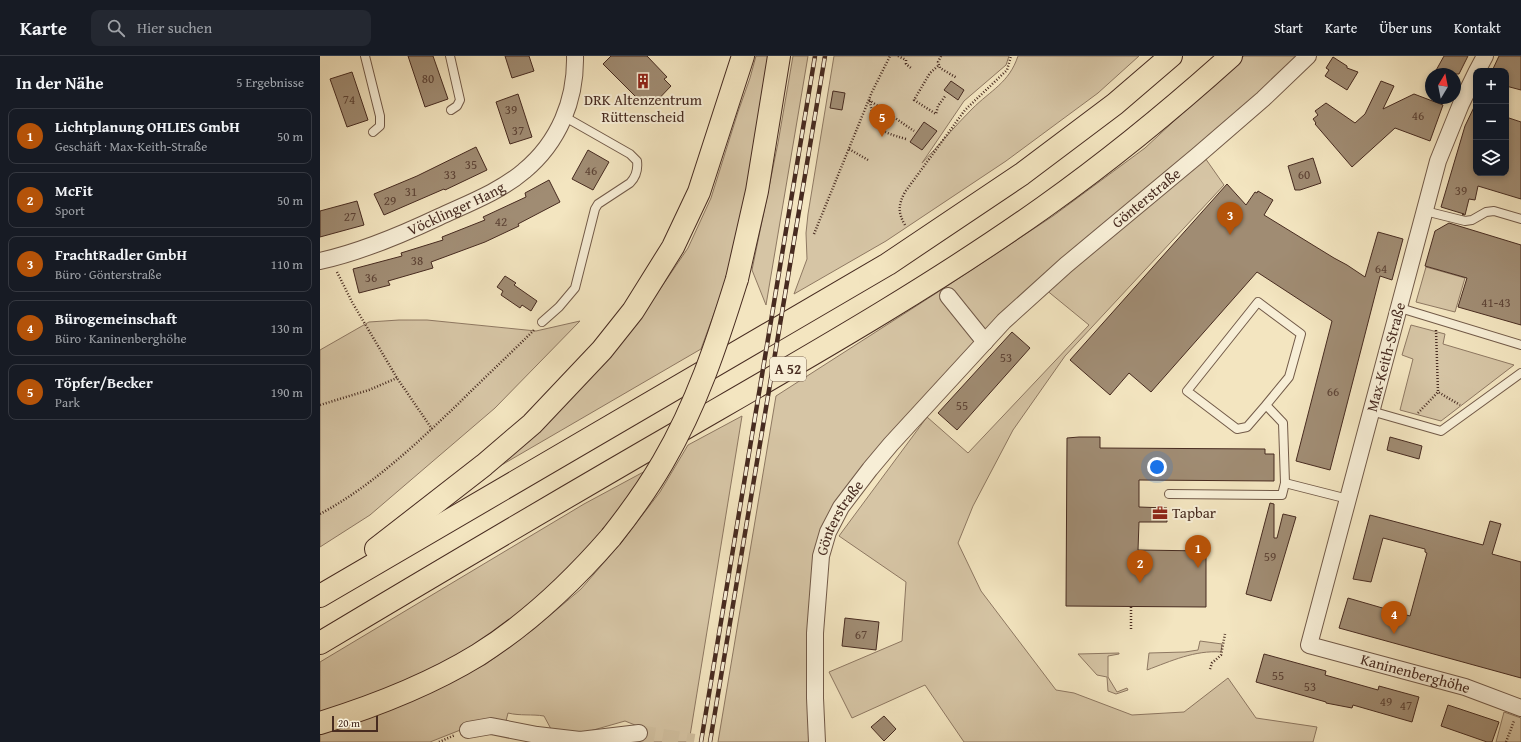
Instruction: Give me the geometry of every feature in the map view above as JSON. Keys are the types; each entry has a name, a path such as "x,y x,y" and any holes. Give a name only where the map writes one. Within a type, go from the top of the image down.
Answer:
{"highway":[{"path":"320,595 484,466 532,424 602,350 633,312 673,247 699,192 743,56"},
{"path":"320,723 363,710 438,678 479,654 522,624 556,595 590,561 611,537 649,486 664,462 689,412 712,359 737,279 757,191 779,56"},
{"name":"A 52","path":"320,595 888,264 1022,174 1116,104 1171,56"},
{"name":"A 52","path":"320,643 576,491 827,346 983,249 1044,207 1124,148 1196,88 1231,56"}],"street":[{"name":"Vöcklinger Hang","path":"326,260 388,240 415,228 483,196 516,177 532,164 548,146 565,117 573,87 575,56"},
{"name":"Gönterstraße","path":"817,742 815,633 821,556 828,532 842,507 870,469 891,444 1004,321 1066,265 1263,99 1308,56"},
{"name":"Max-Keith-Straße","path":"1479,68 1485,56"},
{"name":"Max-Keith-Straße","path":"1309,645 1400,308 1438,160 1461,104 1473,80"},
{"path":"948,296 985,342"},
{"name":"Kaninenberghöhe","path":"1309,645 1465,687 1520,708"},
{"path":"468,730 491,726 538,735 580,740 615,739 639,733"}],"lane":[{"path":"365,56 380,116 380,126 373,132"},
{"path":"450,56 460,100 457,106 451,110"},
{"path":"542,322 559,307 575,288 595,209 598,204 630,183 634,179 637,170 636,161 630,154 565,117"},
{"path":"1425,211 1465,221 1472,220 1486,212 1494,212 1521,219"},
{"path":"1258,302 1301,334 1289,377 1266,405 1247,427 1237,429 1187,391 1258,302"},
{"path":"1400,308 1521,345"},
{"path":"1371,411 1442,431 1521,373"},
{"path":"1169,494 1282,495 1285,483 1284,422 1266,405"},
{"path":"1285,483 1348,499"}],"path":[{"path":"814,234 869,100 890,56"},
{"path":"898,56 906,60 906,64 911,68"},
{"path":"941,56 938,66 930,73 914,100 936,114 938,106 946,95"},
{"path":"905,225 900,218 899,210 900,201 905,192 965,110 1007,70 1011,56"},
{"path":"938,66 957,78"},
{"path":"869,100 914,131"},
{"path":"869,100 872,117 876,125 886,133 906,139"},
{"path":"849,149 868,160"},
{"path":"326,260 341,282 397,378 432,429"},
{"path":"1409,422 1438,392 1436,319"},
{"path":"320,514 352,496 432,429 542,322"},
{"path":"320,405 369,390 397,378"},
{"path":"1438,392 1470,411"},
{"path":"1131,607 1131,630"},
{"path":"1210,669 1212,663 1221,655 1225,634"},
{"path":"1506,742 1520,708"}],"shaded area":[{"path":"756,56 772,56 754,165 730,270 701,349 493,470 599,361 658,292 688,248 711,198"},
{"path":"793,56 808,56 766,305 752,270 778,143"},
{"path":"834,56 1009,56 1006,65 964,101 922,163 979,102 999,86 1010,73 1018,56 1139,56 1098,93 1006,161 886,241 794,294 807,259 806,233 808,214"},
{"path":"1244,56 1302,56 997,320 822,533 809,742 718,742 776,396 1053,216 1145,148"},
{"path":"1203,155 1224,185 1065,356 1013,430 973,506 958,543 981,591 1056,690 1074,693 1132,715 1184,712 1228,678 1256,718 1317,727 1313,742 964,742 925,685 852,718 829,672 902,641 906,582 839,536 927,417 968,453 1089,325 1045,289"},
{"path":"1426,267 1465,278 1455,312 1416,302"},
{"path":"427,320 536,331 580,321 495,408 370,515 320,547 320,350 369,322"},
{"path":"1411,325 1445,334 1443,344 1514,365 1441,421 1400,410 1413,359 1402,355"},
{"path":"742,416 689,742 625,742 640,727 625,721 583,733 551,729 544,716 508,713 506,721 473,725 430,742 320,742 320,733 421,696 486,664 534,629 581,589 621,543 660,492 688,445"},
{"path":"649,469 603,532 563,574 515,619 471,648 392,689 320,714 320,662 584,504"},
{"path":"1200,641 1222,644 1221,652 1192,654 1147,670 1149,653 1185,652 1198,650"},
{"path":"1119,653 1108,656 1108,677 1117,692 1127,688 1128,690 1116,694 1108,691 1107,677 1097,675 1078,654"},
{"path":"1504,712 1521,718 1521,742 1496,742"}],"building":[{"path":"408,56 433,56 448,99 425,107"},
{"path":"505,56 529,56 534,71 512,78"},
{"name":"DRK Altenzentrum Rüttenscheid","path":"611,56 647,56 667,77 664,79 671,86 651,107 644,100 641,102 603,64"},
{"path":"1444,56 1468,56 1461,70 1461,68 1437,68"},
{"path":"1499,56 1521,56 1521,90 1509,87 1509,68 1493,68"},
{"path":"1333,57 1347,66 1347,68 1358,72 1347,90 1325,76 1329,70 1326,68"},
{"path":"352,72 368,120 347,127 330,79"},
{"path":"951,81 964,90 958,100 944,90"},
{"path":"1381,81 1394,86 1383,109 1414,94 1425,98 1425,104 1443,105 1430,141 1395,128 1352,167 1315,124 1316,123 1313,119 1318,115 1315,111 1326,103 1355,123 1365,114"},
{"path":"833,91 845,93 842,110 830,108"},
{"path":"518,94 532,137 510,144 496,102"},
{"path":"1473,109 1473,176 1509,176 1509,118 1521,122 1521,199 1478,186 1475,200 1469,199 1465,215 1441,207 1465,126"},
{"path":"924,122 937,131 922,150 910,142"},
{"path":"476,147 487,170 445,190 444,189 384,215 374,194 417,176"},
{"path":"588,150 609,162 593,190 572,179"},
{"path":"1313,158 1321,183 1300,190 1295,190 1288,166"},
{"path":"549,180 560,202 518,224 519,226 485,242 431,262 433,268 388,281 390,285 359,293 353,269 402,256 401,253 443,240 442,237 485,220 483,217 526,197 525,193"},
{"path":"1227,184 1246,205 1255,192 1257,193 1258,191 1273,200 1264,215 1365,277 1378,232 1403,239 1392,280 1380,276 1330,470 1296,461 1332,321 1257,272 1151,392 1129,373 1110,395 1070,360"},
{"path":"357,201 364,225 320,237 320,211"},
{"path":"1449,223 1521,245 1521,325 1458,307 1467,278 1425,266 1435,231"},
{"path":"505,276 516,283 514,285 537,301 531,311 522,305 520,308 501,295 503,291 497,287"},
{"path":"1012,332 1030,348 957,430 938,413"},
{"path":"1100,437 1100,448 1265,449 1265,454 1274,454 1274,481 1139,480 1139,507 1167,508 1167,522 1139,522 1138,550 1206,551 1206,607 1066,606 1067,438"},
{"path":"1390,437 1422,446 1419,459 1387,450"},
{"path":"1270,503 1274,504 1274,538 1277,538 1283,514 1296,517 1271,601 1246,594"},
{"path":"1370,515 1483,545 1490,521 1501,524 1492,554 1521,562 1521,678 1339,628 1348,598 1410,616 1427,553 1425,552 1425,549 1383,538 1371,582 1353,579"},
{"path":"845,618 879,622 876,650 842,646"},
{"path":"1264,654 1326,671 1325,675 1378,690 1379,686 1419,697 1412,722 1353,705 1352,708 1326,703 1256,682"},
{"path":"1448,705 1499,722 1492,742 1487,742 1441,726"},
{"path":"884,716 896,729 884,741 871,727"}],"tunnel":[{"path":"639,733 694,742"}],"railway":[{"path":"701,742 815,56"},
{"path":"710,742 825,56"}],"place":[{"name":"DRK Altenzentrum Rüttenscheid","path":"643,81"},
{"name":"Töpfer/Becker","path":"882,137"},
{"name":"FrachtRadler GmbH","path":"1230,235"},
{"name":"Tapbar","path":"1160,513"},
{"name":"Lichtplanung OHLIES GmbH","path":"1198,568"},
{"name":"McFit","path":"1140,583"},
{"name":"Bürogemeinschaft","path":"1394,634"}]}
